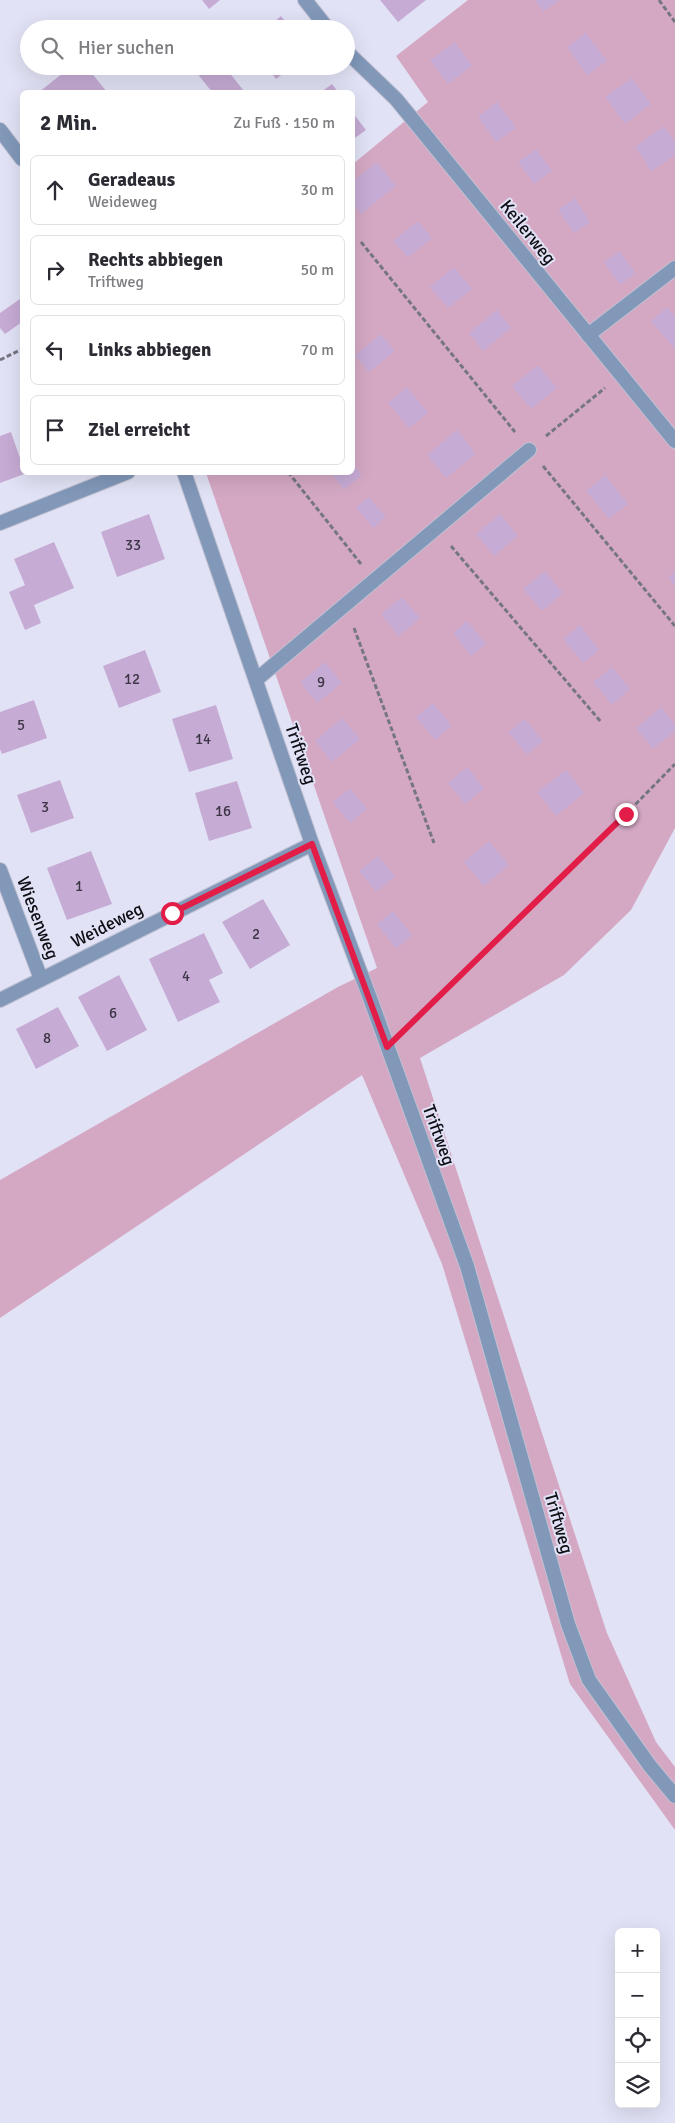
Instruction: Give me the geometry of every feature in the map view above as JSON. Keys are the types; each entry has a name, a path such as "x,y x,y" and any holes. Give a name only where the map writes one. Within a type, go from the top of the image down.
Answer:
{"street":[{"path":"305,0 321,20"},
{"name":"Keilerweg","path":"355,60 396,99 675,441"},
{"path":"0,130 20,156"},
{"path":"588,336 675,268"},
{"path":"256,680 530,450"},
{"path":"0,523 120,475"},
{"name":"Triftweg","path":"185,475 312,844 467,1266 568,1624 589,1680 650,1766 675,1796"},
{"name":"Weideweg","path":"0,1000 312,844"},
{"name":"Wiesenweg","path":"0,870 41,979"}],"path":[{"path":"659,0 675,22"},
{"path":"0,360 20,350"},
{"path":"530,450 621,375"},
{"path":"290,475 374,580"},
{"path":"436,528 601,722"},
{"path":"345,604 434,843"},
{"path":"387,1047 675,764"}],"shaded area":[{"path":"468,0 675,0 675,828 631,910 564,975 420,1058 607,1633 656,1742 675,1767 675,1830 570,1684 442,1264 362,1075 0,1318 0,1180 338,987 377,968 207,475 355,475 355,162 428,102 396,56"}],"building":[{"path":"202,0 220,0 209,9"},
{"path":"380,0 426,0 398,22"},
{"path":"535,0 560,0 543,12"},
{"path":"586,33 607,61 587,75 567,47"},
{"path":"455,42 472,66 448,84 430,60"},
{"path":"61,75 93,75 105,90 42,90"},
{"path":"199,75 231,75 243,90 210,90"},
{"path":"273,75 281,75 276,79"},
{"path":"632,78 651,104 625,124 605,97"},
{"path":"332,84 336,90 324,90"},
{"path":"497,102 516,128 496,142 478,117"},
{"path":"355,116 366,130 355,138"},
{"path":"664,126 675,142 675,155 652,171 635,147"},
{"path":"536,149 552,171 534,184 518,162"},
{"path":"377,162 396,186 361,214 355,207 355,180"},
{"path":"575,198 590,222 574,233 558,210"},
{"path":"418,221 432,238 408,258 393,241"},
{"path":"619,251 636,273 620,285 604,263"},
{"path":"454,267 472,289 448,308 430,287"},
{"path":"20,299 20,323 5,334 0,328 0,313"},
{"path":"667,307 675,316 675,349 651,321"},
{"path":"497,310 511,328 483,351 469,333"},
{"path":"381,334 395,351 369,372 355,355"},
{"path":"538,365 557,388 531,409 512,386"},
{"path":"407,387 428,413 409,428 388,403"},
{"path":"457,430 476,454 446,478 427,455"},
{"path":"11,432 20,458 20,475 22,475 0,483 0,436"},
{"path":"355,467 362,475 344,490 332,475 355,475"},
{"path":"605,475 628,504 609,519 586,491"},
{"path":"369,497 386,517 373,528 356,507"},
{"path":"149,514 165,559 117,577 101,532"},
{"path":"500,514 518,536 494,556 476,534"},
{"path":"54,542 74,588 34,605 41,623 25,630 9,592 25,585 14,559"},
{"path":"545,571 563,593 542,611 523,589"},
{"path":"675,572 675,586 668,577"},
{"path":"402,597 420,618 399,636 381,614"},
{"path":"467,621 486,644 471,656 453,633"},
{"path":"580,625 599,650 583,663 563,639"},
{"path":"145,650 161,692 119,708 103,666"},
{"path":"325,662 342,683 317,703 300,682"},
{"path":"612,667 630,689 612,705 593,682"},
{"path":"34,700 47,738 2,754 0,749 0,712"},
{"path":"433,703 452,726 435,740 416,717"},
{"path":"216,705 233,759 189,772 172,719"},
{"path":"661,707 675,725 675,731 653,749 636,728"},
{"path":"342,718 360,739 332,762 315,741"},
{"path":"525,719 543,741 527,755 508,732"},
{"path":"467,767 484,788 465,804 448,783"},
{"path":"566,770 584,793 556,816 537,792"},
{"path":"60,780 74,818 31,833 17,795"},
{"path":"237,781 252,828 209,841 195,793"},
{"path":"350,788 367,809 350,823 333,802"},
{"path":"489,841 509,865 484,886 464,862"},
{"path":"91,851 112,904 67,920 47,868"},
{"path":"378,856 395,876 376,892 359,871"},
{"path":"263,899 290,945 250,969 222,922"},
{"path":"393,911 412,935 396,949 377,924"},
{"path":"204,933 223,973 209,980 220,1002 178,1022 149,959"},
{"path":"119,975 147,1030 107,1051 78,997"},
{"path":"58,1007 79,1046 36,1069 16,1029"}],"route":[{"path":"172,913 312,844 387,1047 626,814"}]}
